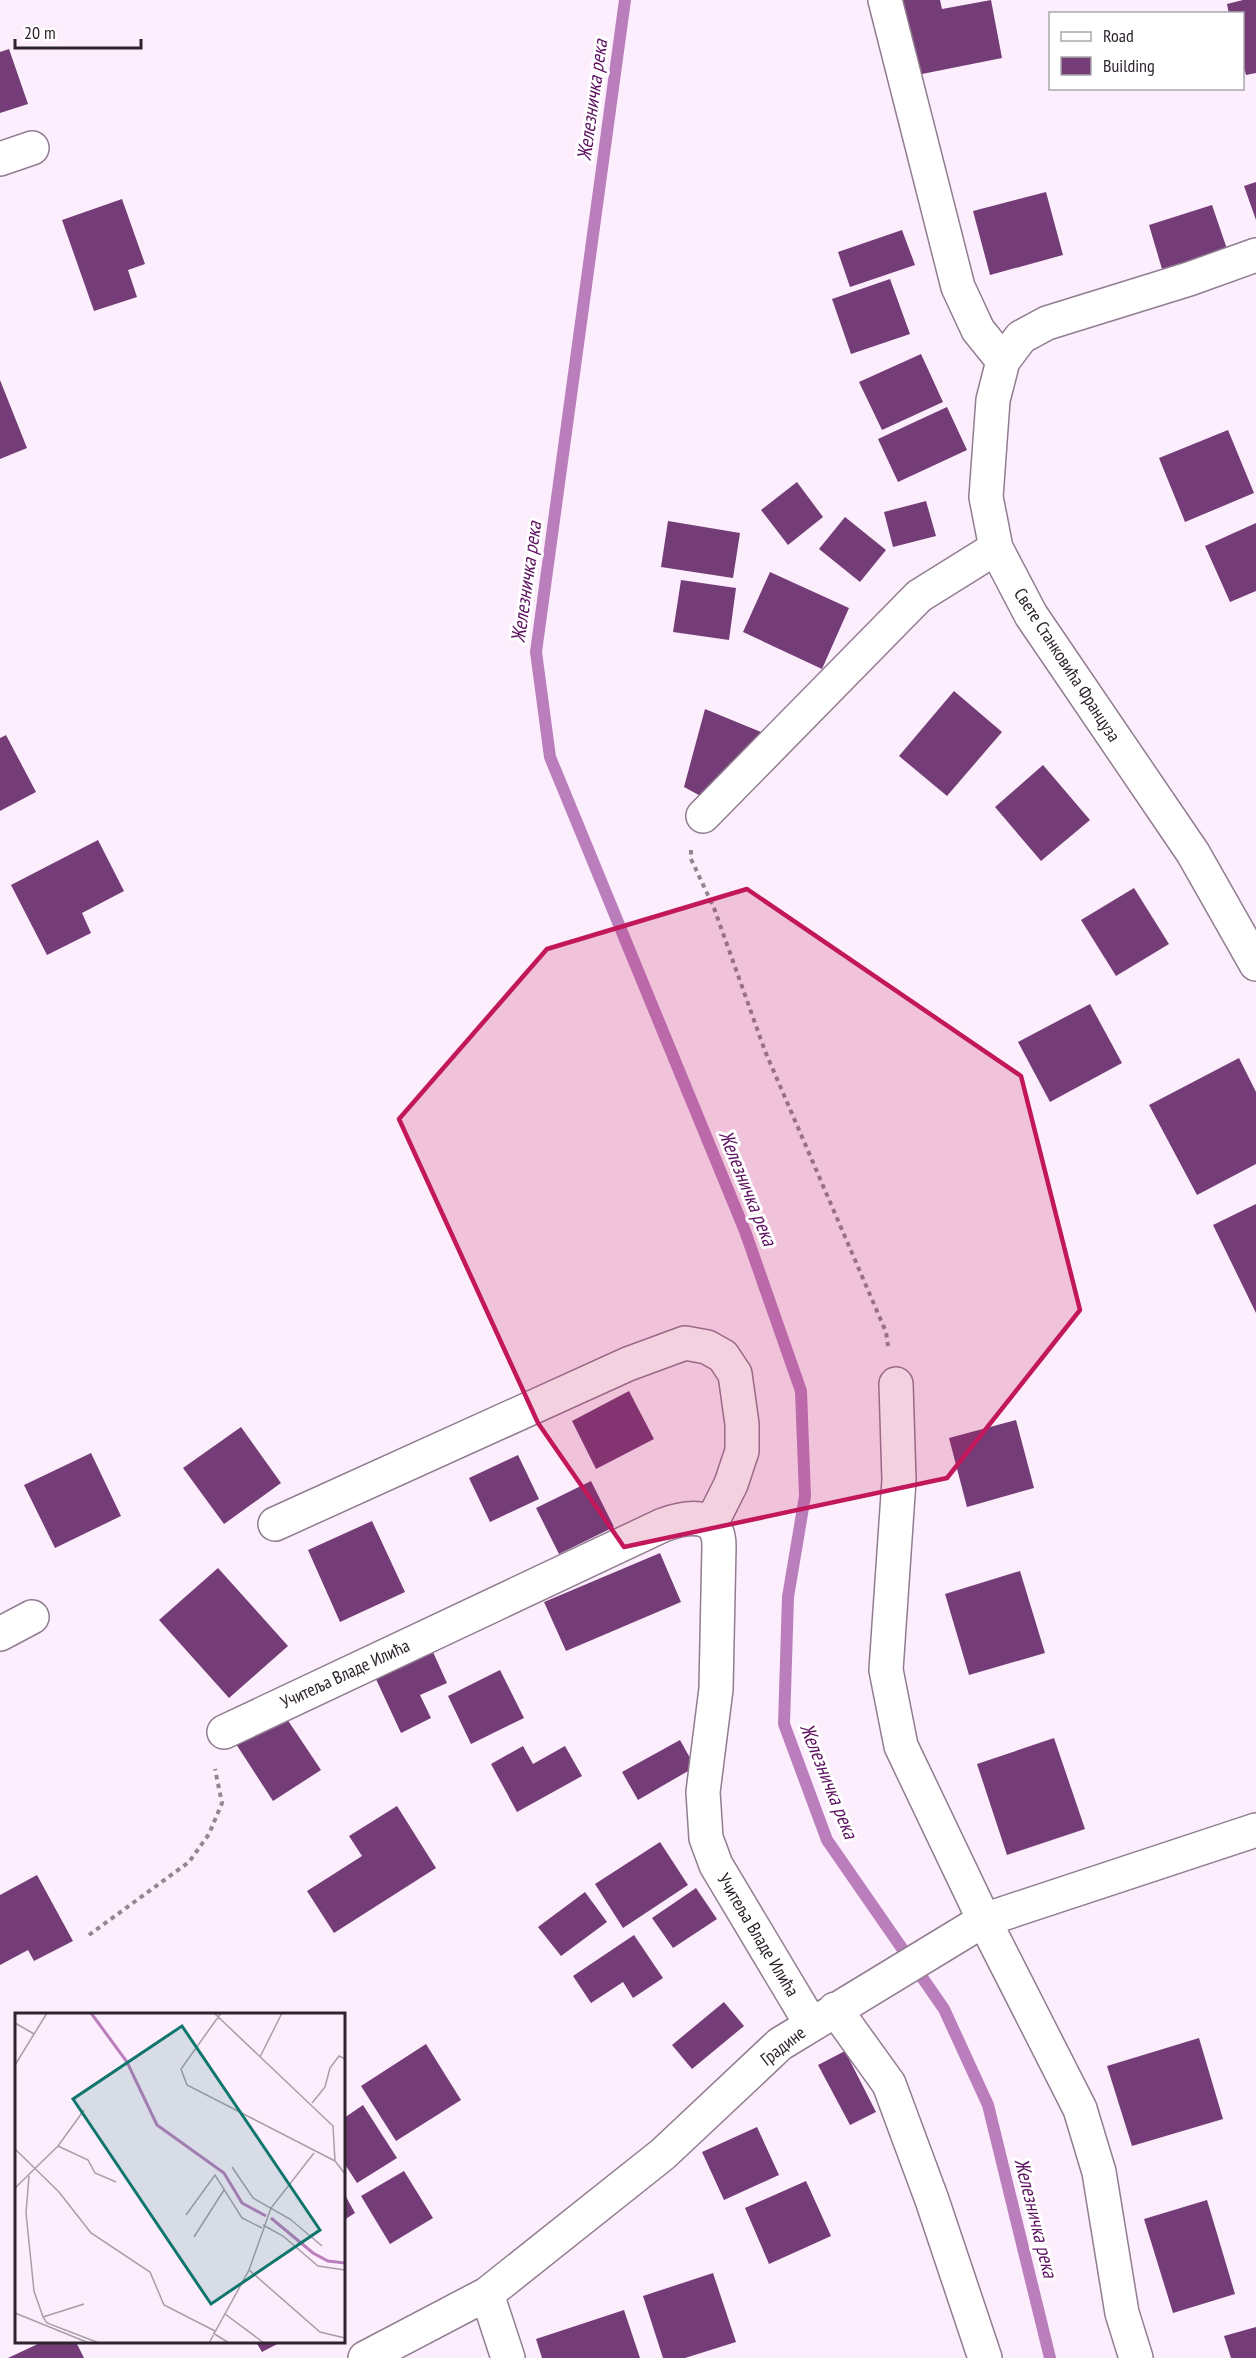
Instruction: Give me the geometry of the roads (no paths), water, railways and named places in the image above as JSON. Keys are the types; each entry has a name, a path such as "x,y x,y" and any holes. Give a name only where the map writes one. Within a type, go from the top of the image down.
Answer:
{"street":[{"path":"885,0 958,287 978,330 1003,361"},
{"path":"0,159 32,148"},
{"name":"Свете Станковића Француза","path":"1256,255 1189,279 1047,323 1021,337 1003,361 993,400 986,497 996,548 1031,615 1193,853 1256,964"},
{"path":"704,816 919,596 996,548"},
{"path":"275,1524 628,1364 685,1343 707,1347 723,1356 735,1374 742,1424 742,1451 731,1484 711,1524"},
{"path":"896,1384 899,1480 886,1670 901,1746 984,1920 1080,2109 1099,2172 1122,2313 1136,2358"},
{"name":"Учитеља Владе Илића","path":"224,1732 663,1525 683,1518 696,1518 711,1524 719,1535 719,1546 716,1689 703,1792 706,1838 716,1865 823,2017 889,2084 932,2200 986,2358"},
{"path":"0,1634 32,1617"},
{"name":"Градине","path":"365,2358 487,2294 663,2154 780,2044 984,1920 1256,1830"},
{"path":"487,2294 508,2358"}],"waterway":[{"name":"Железничка река","path":"625,0 536,652 550,757 745,1231 801,1391 805,1496 788,1597 784,1724 827,1840 944,2009 988,2105 1050,2358"}]}
